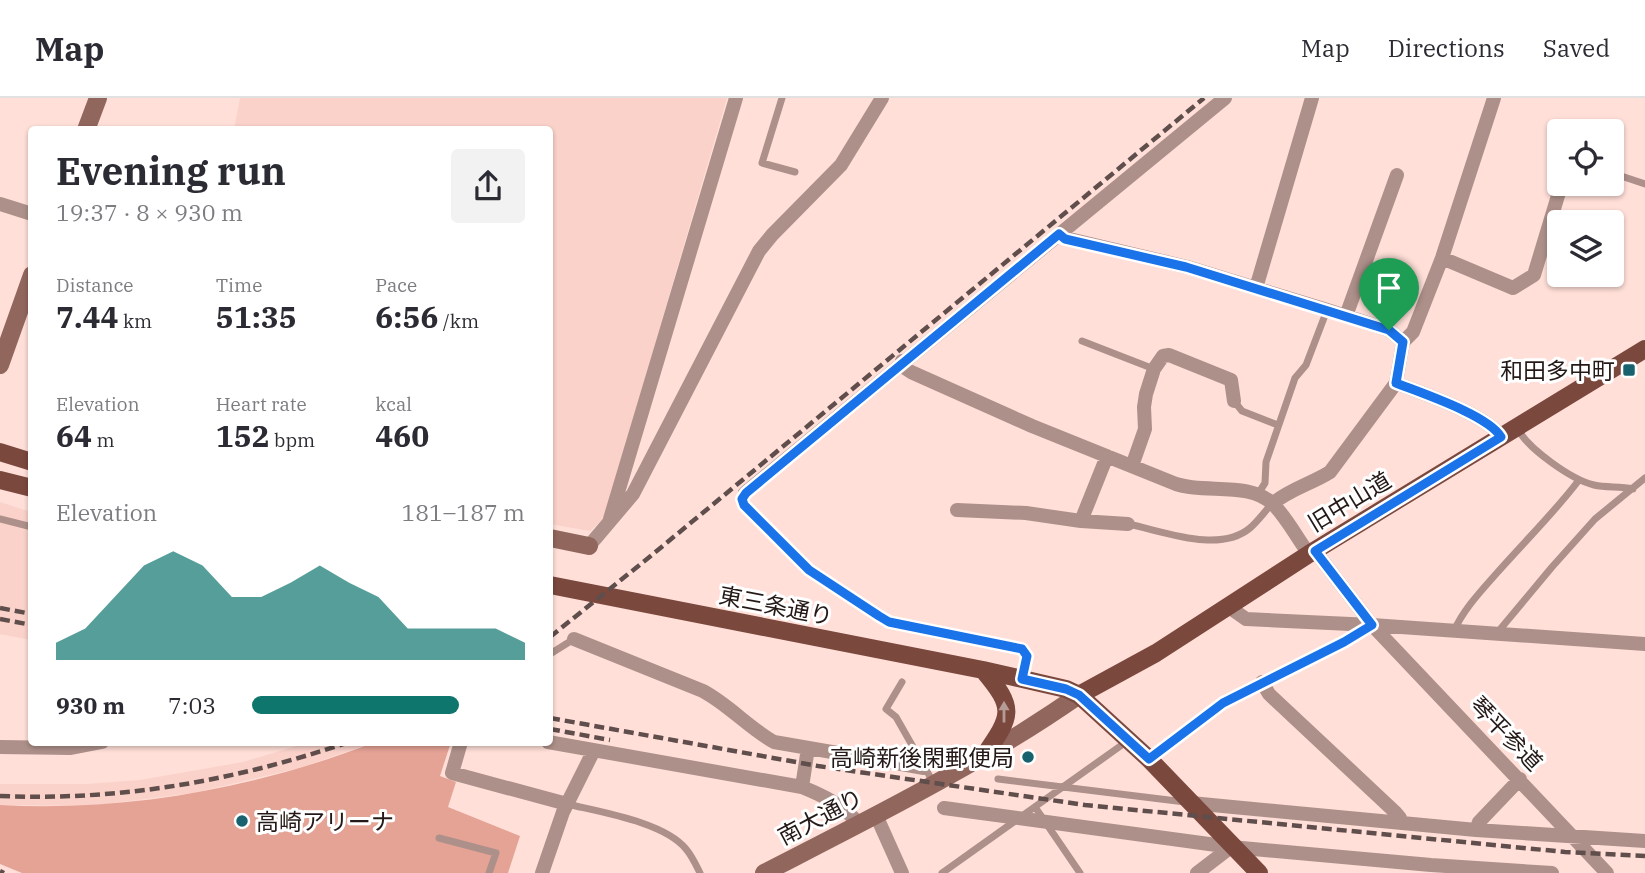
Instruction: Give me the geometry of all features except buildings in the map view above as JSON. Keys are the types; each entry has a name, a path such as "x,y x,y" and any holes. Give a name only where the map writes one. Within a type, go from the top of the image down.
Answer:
{"main road":[{"path":"88,126 98,98"},
{"path":"0,365 28,286"},
{"name":"旧中山道","path":"1079,695 1156,653 1312,552 1645,349"},
{"path":"0,453 28,461"},
{"path":"0,480 28,487"},
{"path":"553,539 589,545"},
{"name":"東三条通り","path":"553,586 982,670 1066,689 1079,695"},
{"path":"982,670 1002,693 1007,712 1002,729 984,756"},
{"path":"1079,695 1149,759 1259,873"},
{"name":"南大通り","path":"764,873 876,815 929,776 984,756 1079,695"}],"street":[{"path":"607,527 736,98"},
{"path":"589,545 633,494 760,251 772,235 841,166 882,98"},
{"path":"746,493 902,361 1225,98"},
{"path":"1256,288 1312,98"},
{"path":"902,361 911,372 1032,426 1186,487 1241,491 1258,495 1272,504 1288,491 1315,482 1330,472 1396,383 1403,342 1413,332 1442,258 1494,98"},
{"path":"1346,316 1397,175"},
{"path":"1442,258 1513,288 1534,275 1558,196"},
{"path":"0,204 28,213"},
{"path":"1059,234 1065,239 1186,267 1327,310 1389,330 1403,342"},
{"path":"1132,466 1145,429 1144,407 1154,369 1163,356 1170,355 1225,376 1231,380 1234,401"},
{"path":"1396,383 1509,433"},
{"path":"1081,521 1107,456"},
{"name":"琴平参道","path":"1272,504 1372,625 1607,873"},
{"path":"957,510 1026,513 1128,524"},
{"path":"1229,607 1246,619 1645,644"},
{"path":"574,639 703,691 721,701 774,742 897,762 929,776"},
{"path":"1262,682 1269,694 1395,812 1401,823"},
{"path":"553,743 802,787 832,801 847,811 859,824"},
{"path":"0,747 81,746"},
{"path":"460,746 452,773 567,804"},
{"path":"802,787 808,748"},
{"path":"542,873 567,804 594,750"},
{"path":"1476,830 1479,822 1520,779"},
{"path":"1191,803 1476,830 1645,841"},
{"path":"944,808 1231,847 1430,869 1552,873"},
{"path":"876,815 902,873"},
{"path":"1197,873 1231,847"}],"lane":[{"path":"782,98 762,163 795,172"},
{"path":"1624,177 1645,184"},
{"path":"1258,495 1265,483 1266,462 1295,378 1306,365 1327,310"},
{"path":"1082,341 1154,369"},
{"path":"1234,401 1242,411 1278,425"},
{"path":"1509,433 1528,443 1579,480 1610,488 1633,489"},
{"path":"1497,633 1595,519 1645,478"},
{"path":"1454,631 1483,589 1579,480"},
{"path":"746,493 742,499 744,505 809,570 889,622 1022,649 1027,656 1022,679"},
{"path":"1128,524 1207,541 1225,540 1248,529 1272,504"},
{"path":"0,519 28,526"},
{"path":"1149,759 1223,703 1372,625"},
{"path":"553,652 574,639"},
{"path":"902,682 886,709 896,716 929,776"},
{"path":"942,873 1128,740"},
{"path":"998,779 1191,803"},
{"path":"567,804 621,817 664,833 685,848 700,873"},
{"path":"1035,807 1080,873"},
{"path":"439,838 496,853 489,873"}],"shaded area":[{"path":"240,98 727,98 604,518 590,531 553,525 553,126 235,126"},
{"path":"0,502 28,511 28,639 0,634"},
{"path":"297,746 363,746 299,768 193,793 89,806 0,805 0,784 87,784 140,780 243,762"},
{"name":"高崎アリーナ","path":"364,746 450,746 440,776 456,782 448,807 520,836 508,873 22,873 0,864 0,805 96,805 143,800 238,784"}],"railway":[{"path":"553,635 1204,98"},
{"path":"0,608 28,613"},
{"path":"0,619 28,624"},
{"path":"553,719 818,766 1085,805 1565,852 1645,856"},
{"path":"553,730 610,740"},
{"path":"0,796 89,795 177,786 263,768 337,746"},
{"path":"0,871 4,873"}],"place":[{"name":"和田多中町","path":"1629,370"},
{"name":"高崎新後閑郵便局","path":"1028,757"},
{"name":"高崎アリーナ","path":"242,821"}],"route":[{"path":"1059,234 1065,239 1186,267 1389,330 1403,342 1396,383 1469,414 1497,429 1501,437 1315,551 1372,625 1223,703 1149,759 1079,695 1066,689 1022,679 1027,656 1022,649 889,622 879,616 809,570 766,529 744,505 742,499 902,361 1059,234"}]}
